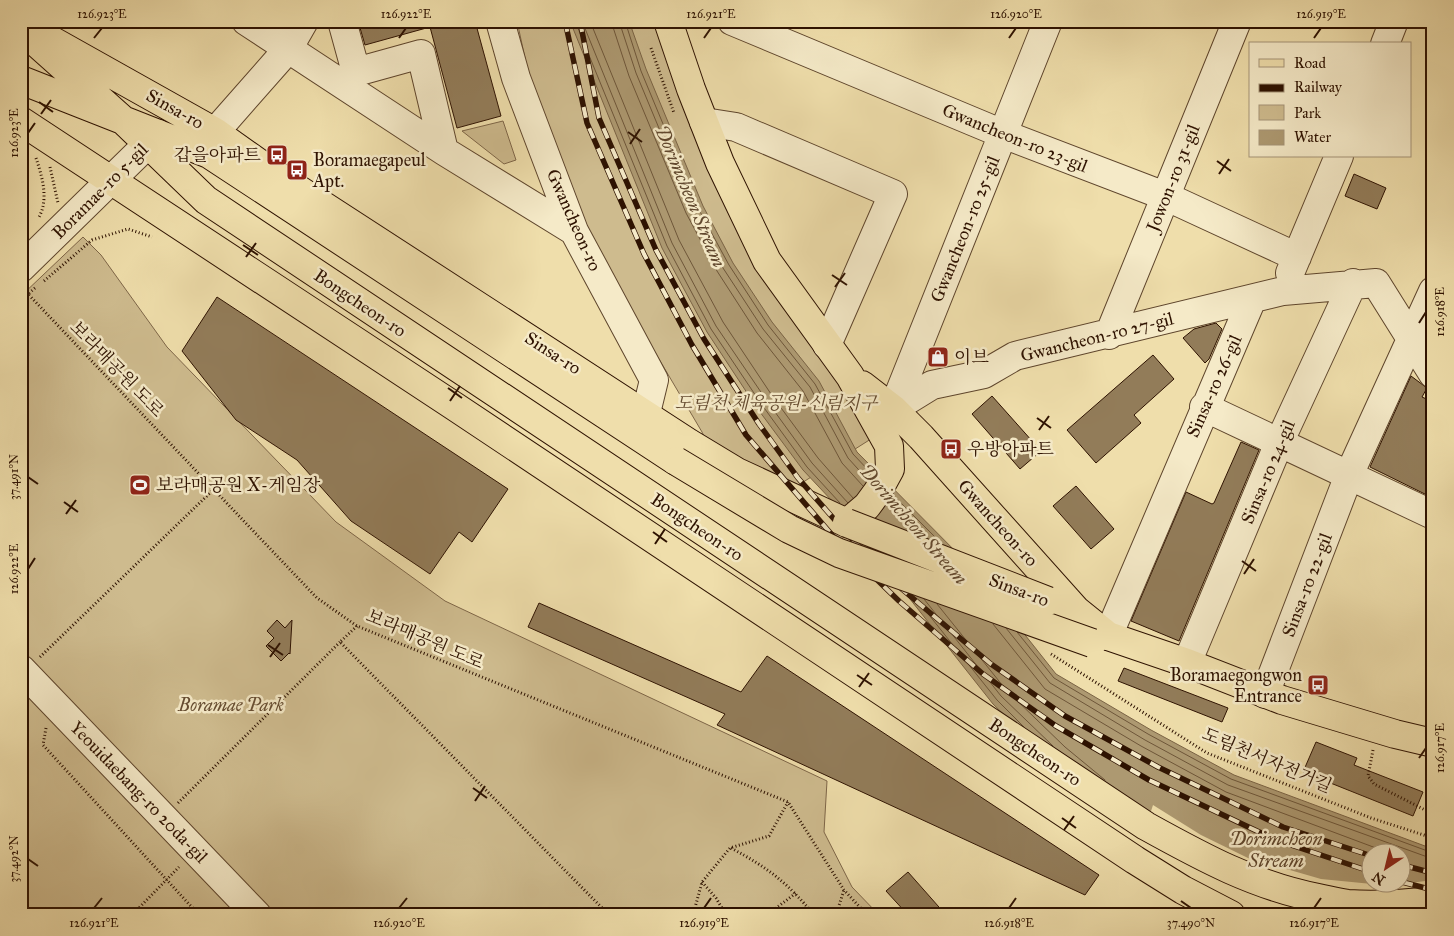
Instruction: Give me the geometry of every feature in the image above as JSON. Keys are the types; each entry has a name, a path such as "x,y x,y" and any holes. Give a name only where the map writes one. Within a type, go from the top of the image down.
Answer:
{"main road":[{"name":"Gwancheon-ro","path":"668,21 720,163 767,261 850,376 889,446 890,468 867,506 847,522"},
{"name":"Sinsa-ro","path":"21,24 215,132 270,170 646,413 683,452 737,472 847,522 1076,611 1100,640"},
{"name":"Bongcheon-ro","path":"21,29 124,121 152,139 206,200 1146,826 1220,867 1258,883 1298,894 1347,904 1400,904 1433,901"},
{"name":"Sinsa-ro","path":"21,80 124,121"},
{"name":"Bongcheon-ro","path":"21,121 110,182 454,406 1135,860 1183,890 1231,915"},
{"name":"Sinsa-ro","path":"152,139 209,154 683,452 789,529 840,553 1100,640 1187,664 1266,694 1386,732 1433,743"},
{"name":"Gwancheon-ro","path":"850,376 893,409 921,436 1076,611"}],"street":[{"path":"246,21 444,151 574,231"},
{"path":"215,132 288,49 304,21"},
{"path":"342,21 356,72 421,54 444,151"},
{"name":"Gwancheon-ro","path":"500,21 516,78 574,231 654,380 646,413"},
{"name":"Gwancheon-ro 23-gil","path":"732,21 1003,134 1164,196 1297,257"},
{"name":"Gwancheon-ro 25-gil","path":"893,409 1048,21"},
{"name":"Jowon-ro 31-gil","path":"1109,335 1164,196 1238,21"},
{"path":"1386,42 1394,21"},
{"path":"704,122 736,127 893,194 827,345"},
{"name":"Boramae-ro 5-gil","path":"21,268 152,139"},
{"path":"1283,290 1338,158"},
{"path":"1252,299 1283,290 1376,283 1433,374"},
{"name":"Sinsa-ro 24-gil","path":"1187,664 1279,443 1353,284"},
{"name":"Sinsa-ro 22-gil","path":"1266,694 1349,475 1433,290"},
{"name":"Gwancheon-ro 27-gil","path":"893,409 932,385 984,374 1015,356 1109,335 1252,299"},
{"name":"Sinsa-ro 26-gil","path":"1100,640 1252,299"},
{"path":"1204,407 1433,515"},
{"name":"Yeouidaebang-ro 20da-gil","path":"23,671 257,915"}],"path":[{"path":"35,153 43,178 43,209 37,220"},
{"path":"50,166 56,200 71,220"},
{"name":"보라매공원 도로","path":"71,220 92,240 28,294 317,598 357,626 788,802"},
{"path":"23,671 214,488"},
{"path":"163,817 357,626"},
{"path":"340,642 609,915"},
{"name":"도림천서자전거길","path":"1051,654 1208,753 1371,818 1433,838"},
{"path":"51,700 43,745 199,915"},
{"path":"1373,749 1368,776 1374,784 1433,814"},
{"path":"693,915 702,882 730,848 769,836 788,802 844,890 867,915"},
{"path":"730,848 765,866 796,893 814,915"},
{"path":"132,915 196,850"},
{"path":"702,882 716,898 726,915"},
{"path":"836,915 844,890"},
{"path":"767,915 796,893"}],"green space":[{"name":"도림천 체육공원-신림지구","path":"517,21 664,21 760,260 896,423 764,507 723,477 702,432 584,232 528,72"},
{"path":"503,121 516,160 504,164 462,131"},
{"name":"Boramae Park","path":"83,237 101,255 167,347 336,522 445,601 827,781 824,832 852,887 879,915 21,915 21,296"}],"water":[{"name":"Dorimcheon Stream","path":"570,21 629,21 646,69 703,206 733,263 772,322 819,381 857,452 972,568 1056,674 1151,730 1234,775 1433,849 1433,915 1295,915 1052,761 993,704 834,503 803,470 757,408 707,332 662,248"}],"pier":[{"path":"1153,805 1201,835 1248,858 1321,879 1362,883 1362,894 1412,894 1412,883 1433,880 1433,915 1288,915 1247,900 1193,873 1142,839"}],"building":[{"path":"358,21 475,21 501,116 457,128 430,27 365,45"},
{"path":"1354,174 1386,188 1377,209 1345,196"},
{"path":"217,297 508,489 472,542 459,532 430,574 351,521 297,460 236,420 182,351"},
{"path":"1216,323 1222,329 1209,359 1205,363 1183,338 1194,329"},
{"path":"1153,355 1174,379 1134,415 1141,423 1096,463 1067,430"},
{"path":"1411,376 1427,388 1422,397 1433,402 1433,498 1370,467"},
{"path":"992,396 1041,451 1020,469 972,414"},
{"path":"1241,442 1259,450 1179,641 1131,621 1186,492 1212,504 1214,503"},
{"path":"1076,486 1114,529 1091,549 1053,506"},
{"path":"539,603 741,692 767,656 1099,875 1085,895 717,725 725,714 528,627"},
{"path":"277,620 285,628 292,620 290,654 281,661 266,646 274,638 267,631"},
{"path":"1124,668 1228,708 1222,722 1118,681"},
{"path":"1316,742 1357,758 1354,765 1423,792 1413,816 1303,772"},
{"path":"908,872 946,915 908,915 886,891"}],"railway":[{"path":"565,21 587,123 644,254 692,345 746,435 839,543 899,601 983,674 1056,726 1149,780 1276,840 1362,869"},
{"path":"580,21 599,118 656,250 704,339 759,424 798,478 848,535 903,590 991,664 1065,716 1158,767 1283,827 1362,853"},
{"path":"1412,868 1433,873"},
{"path":"1412,885 1433,890"}],"place":[{"name":"갑을아파트","path":"277,155"},
{"name":"Boramaegapeul Apt.","path":"297,170"},
{"name":"이브","path":"938,357"},
{"name":"우방아파트","path":"951,449"},
{"name":"보라매공원 X-게임장","path":"140,485"},
{"name":"Boramaegongwon Entrance","path":"1318,685"}]}
